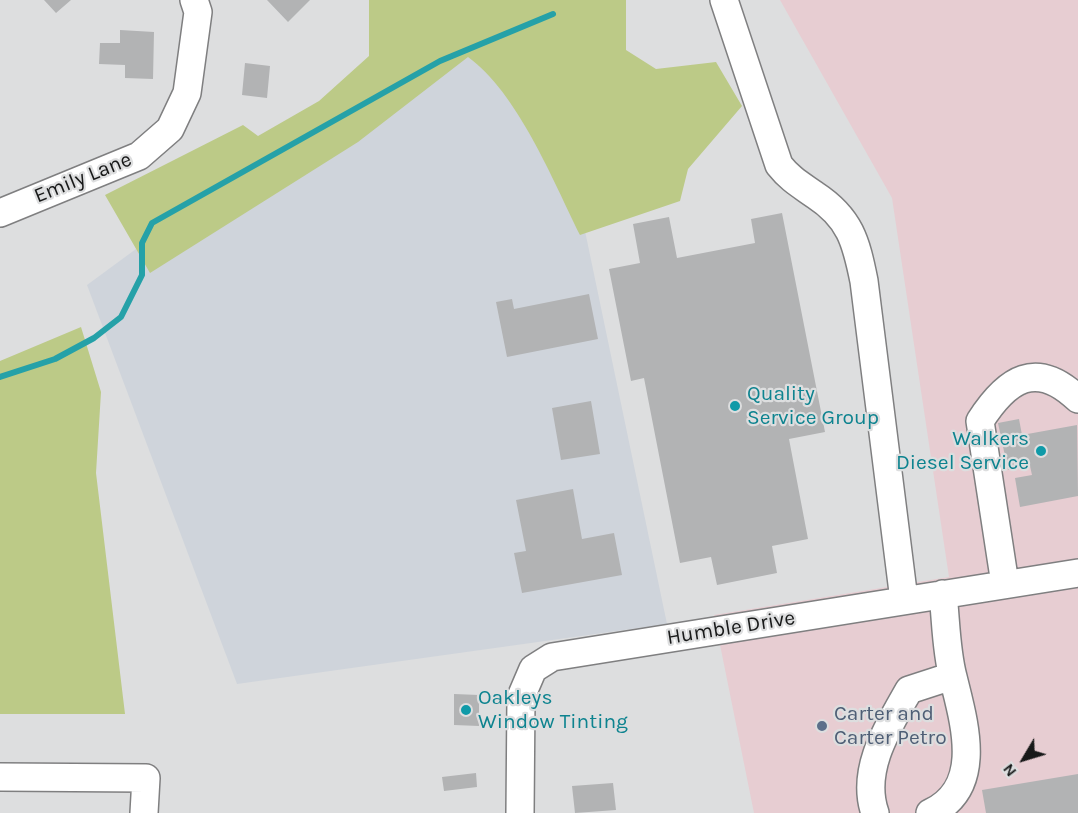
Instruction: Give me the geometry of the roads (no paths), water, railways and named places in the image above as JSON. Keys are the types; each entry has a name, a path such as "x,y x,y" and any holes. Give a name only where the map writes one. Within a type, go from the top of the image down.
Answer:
{"street":[{"name":"Emily Lane","path":"0,213 139,156 170,129 187,93 198,12 194,0"},
{"path":"724,0 779,165 791,180 817,196 843,217 856,242 864,281 904,600"},
{"path":"1005,584 980,421 993,400 1022,378 1042,376 1069,390 1078,399"},
{"name":"Humble Drive","path":"520,813 521,696 533,669 552,657 1078,573"},
{"path":"930,813 942,808 964,780 966,769 965,721 952,676 943,594"},
{"path":"875,813 869,796 879,743 909,690 952,676"},
{"path":"0,777 146,778 144,813"}],"waterway":[{"path":"0,377 55,359 94,338 121,317 142,275 142,243 152,223 440,61 553,14"}],"place":[{"name":"Quality Service Group","path":"735,406"},
{"name":"Walkers Diesel Service","path":"1041,451"},
{"name":"Oakleys Window Tinting","path":"466,710"},
{"name":"Carter and Carter Petro","path":"822,726"}]}
